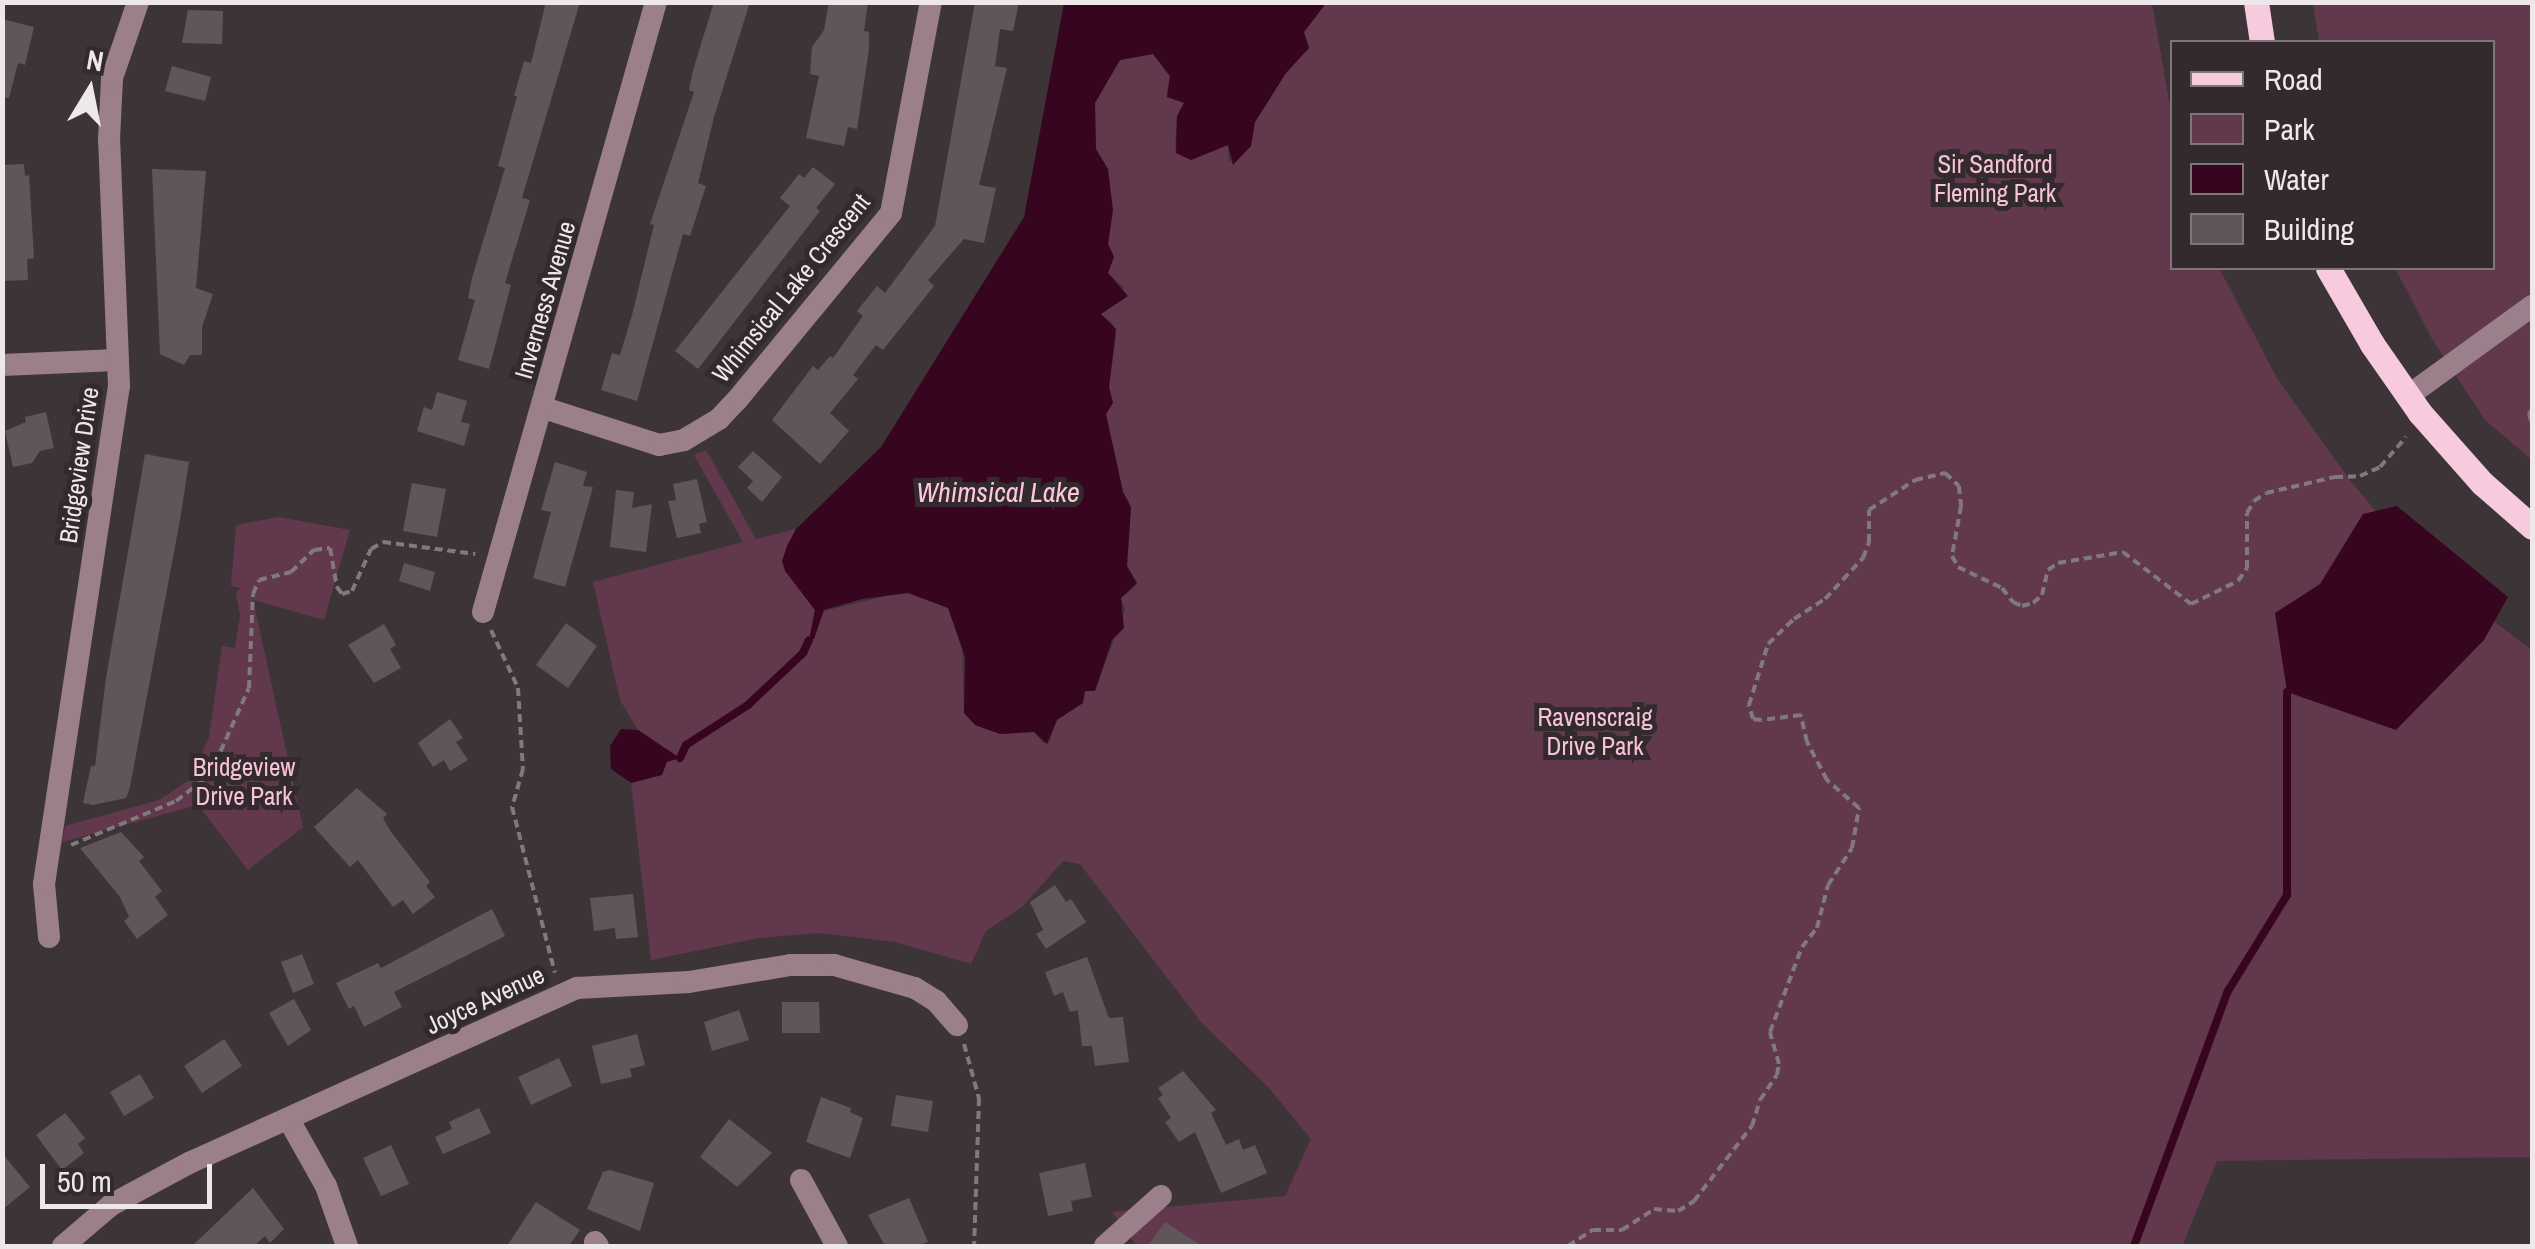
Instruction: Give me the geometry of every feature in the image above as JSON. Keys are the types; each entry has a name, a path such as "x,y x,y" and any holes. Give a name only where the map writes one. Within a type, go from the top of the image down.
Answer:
{"main road":[{"path":"2256,2 2262,40"},
{"path":"2329,270 2414,405 2482,483 2532,527"}],"street":[{"name":"Bridgeview Drive","path":"49,937 44,884 119,386 108,118 112,78 138,2"},
{"name":"Inverness Avenue","path":"483,612 496,556 544,408 656,2"},
{"name":"Whimsical Lake Crescent","path":"544,408 659,445 684,440 720,418 738,400 890,213 931,2"},
{"path":"2414,405 2532,306"},
{"path":"2,365 117,360"},
{"name":"Joyce Avenue","path":"64,1246 111,1205 190,1163 578,988 715,980 791,965 834,965 915,988 936,1001 957,1025"},
{"path":"289,1120 326,1186 346,1246"},
{"path":"802,1180 837,1246"},
{"path":"1106,1246 1161,1196"}],"path":[{"path":"1568,1246 1593,1230 1622,1230 1654,1209 1678,1211 1694,1201 1752,1126 1757,1107 1778,1075 1770,1032 1802,947 1817,928 1828,886 1852,848 1859,808 1827,780 1807,742 1801,715 1795,712 1753,719 1749,705 1768,644 1794,619 1825,599 1862,558 1869,542 1869,510 1916,480 1945,473 1959,486 1961,506 1952,556 1958,567 2002,588 2012,602 2022,606 2034,603 2042,595 2048,570 2058,563 2123,552 2192,604 2238,581 2247,568 2247,514 2254,502 2266,493 2360,476 2380,467 2402,444 2414,405"},
{"path":"2532,409 2532,424"},
{"path":"49,855 176,800 210,775 250,688 253,594 258,580 291,572 314,550 330,548 337,588 342,594 352,591 371,550 383,542 496,556"},
{"path":"483,612 518,688 523,769 512,807 561,994"},
{"path":"957,1025 980,1098 974,1246"}],"green space":[{"name":"Ravenscraig Drive Park","path":"1319,3 2152,3 2170,106 2170,270 2220,270 2278,380 2349,479 2378,514 2477,609 2532,650 2532,1157 2217,1161 2182,1246 1137,1246 1112,1212 1285,1196 1311,1139 1268,1087 1201,1022 1080,864 1063,861 1022,907 986,931 971,964 895,942 820,933 759,938 651,960 631,783 662,775 666,762 679,758 638,730 620,700 593,582 743,542 694,455 706,450 756,539 796,529 787,546 804,596 815,610 810,640 824,611 903,592 930,599 948,608 962,644 964,713 975,725 1000,734 1034,732 1043,743 1049,743 1057,719 1082,703 1085,691 1095,691 1125,610 1121,598 1136,586 1127,566 1131,507 1123,492 1106,414 1113,403 1109,387 1116,337 1113,324 1101,314 1124,288 1108,273 1114,257 1108,244 1113,210 1096,151 1095,103 1120,60 1153,54 1170,77 1167,92 1184,103 1177,116 1175,150 1191,160 1228,145 1229,163 1251,146 1255,122 1286,73 1309,48 1304,32 1324,5"},
{"path":"2313,3 2532,3 2532,460 2485,420 2432,339 2396,270 2495,270 2495,40 2319,40"},
{"name":"Bridgeview Drive Park","path":"279,517 350,530 324,620 253,600 303,827 248,870 198,805 62,842 65,826 159,800 191,779 209,737 222,646 235,648 240,615 236,593 240,588 231,586 236,525"}],"water":[{"name":"Whimsical Lake","path":"1319,2 1324,6 1304,32 1309,48 1286,73 1255,122 1251,146 1233,165 1228,145 1191,160 1176,153 1177,116 1184,103 1167,97 1170,76 1153,54 1120,60 1095,103 1096,149 1108,169 1113,210 1108,244 1114,257 1108,273 1128,296 1101,314 1116,329 1109,387 1113,403 1106,414 1123,492 1131,507 1127,566 1137,583 1121,598 1124,628 1112,640 1095,691 1085,691 1083,703 1057,720 1047,744 1034,732 1000,734 975,725 964,713 965,657 948,608 908,593 862,599 824,610 814,639 809,640 815,610 785,571 782,561 787,546 796,529 881,447 1024,217 1064,3"},
{"path":"2397,506 2508,597 2484,640 2396,730 2287,692 2275,613 2320,584 2363,514"},
{"path":"621,729 638,730 680,758 667,762 662,775 631,783 611,769 610,746"}],"building":[{"path":"546,2 580,2 522,198 530,200 505,283 511,285 489,369 458,360 475,300 468,298 472,278 505,168 498,166 514,96 524,61 531,63"},
{"path":"714,2 750,2 698,183 706,186 690,236 683,234 637,401 601,390 612,353 620,355 632,315 654,225 650,224 694,92 689,90 693,70"},
{"path":"829,2 868,2 864,31 869,32 869,49 857,129 848,127 844,146 806,138 819,76 810,74 812,47 824,30"},
{"path":"975,2 1019,2 1013,31 1000,29 995,66 1007,68 979,185 996,188 984,243 964,239 928,280 934,286 883,350 876,345 853,375 858,379 830,413 849,431 820,464 772,420 813,366 818,370 830,356 833,358 863,316 857,311 877,286 885,293 935,226"},
{"path":"188,10 223,11 222,44 182,43"},
{"path":"2,19 34,27 25,65 18,63 9,98 2,97"},
{"path":"172,66 211,77 205,101 165,91"},
{"path":"24,164 25,176 29,175 34,258 27,259 28,280 2,281 2,165"},
{"path":"813,167 835,184 816,208 820,211 698,369 675,351 790,206 780,198 799,174 804,178"},
{"path":"152,169 206,171 196,288 213,294 202,327 202,355 190,355 184,365 160,354"},
{"path":"437,392 467,401 461,422 470,424 464,446 417,431 424,407 432,410"},
{"path":"46,412 54,448 40,451 32,463 13,467 5,431 26,422 25,417"},
{"path":"753,451 782,477 762,502 747,488 753,481 738,467"},
{"path":"145,454 189,462 130,787 126,798 93,805 83,803 91,766 95,766 106,678"},
{"path":"555,462 587,472 583,486 593,487 565,587 533,578 551,512 541,510"},
{"path":"697,479 707,522 699,524 701,533 677,538 668,501 676,500 673,484"},
{"path":"412,483 446,489 437,537 403,531"},
{"path":"616,490 634,492 632,508 652,504 646,552 610,547"},
{"path":"404,563 435,572 430,591 399,581"},
{"path":"566,623 597,646 568,688 536,665"},
{"path":"384,624 396,645 390,649 401,668 374,683 348,645"},
{"path":"450,719 463,738 456,742 468,760 450,771 444,760 433,767 418,743"},
{"path":"357,788 387,814 383,818 391,832 430,882 426,886 435,897 413,914 403,900 393,907 358,860 350,867 314,827"},
{"path":"121,832 144,857 139,861 162,891 155,897 168,915 137,939 124,921 129,917 120,897 80,848"},
{"path":"1055,885 1066,902 1071,899 1086,922 1046,949 1036,934 1043,930 1030,902"},
{"path":"633,894 638,937 616,939 615,928 594,931 590,898"},
{"path":"492,909 505,936 394,992 402,1007 364,1027 354,1006 349,1009 336,983 378,963 381,968"},
{"path":"302,954 314,984 293,993 281,962"},
{"path":"1087,957 1109,1018 1123,1017 1129,1062 1095,1066 1092,1046 1082,1046 1078,1010 1070,1012 1063,992 1054,996 1045,972"},
{"path":"294,999 311,1030 288,1046 269,1013"},
{"path":"782,1002 819,1002 820,1033 782,1033"},
{"path":"739,1010 749,1040 712,1051 704,1022"},
{"path":"637,1034 645,1065 630,1069 632,1077 601,1084 592,1046"},
{"path":"224,1039 242,1066 202,1093 184,1066"},
{"path":"559,1058 572,1086 531,1105 518,1077"},
{"path":"1183,1071 1216,1110 1211,1113 1226,1145 1239,1139 1243,1150 1255,1145 1267,1173 1221,1193 1195,1132 1179,1142 1165,1122 1171,1118 1158,1098 1163,1095 1158,1088"},
{"path":"140,1074 154,1098 124,1116 110,1092"},
{"path":"896,1095 933,1101 928,1132 891,1126"},
{"path":"821,1097 851,1108 850,1112 863,1118 850,1158 806,1142"},
{"path":"479,1108 491,1133 443,1154 435,1137 452,1129 449,1122"},
{"path":"65,1113 85,1138 78,1144 84,1153 62,1170 36,1135"},
{"path":"729,1119 772,1153 737,1187 700,1157"},
{"path":"391,1145 409,1184 381,1196 363,1158"},
{"path":"2,1153 30,1187 2,1210"},
{"path":"1085,1163 1092,1197 1071,1201 1073,1211 1048,1216 1039,1173"},
{"path":"610,1170 654,1183 640,1231 587,1209 603,1172"},
{"path":"253,1188 284,1229 270,1243 265,1236 254,1246 192,1246"},
{"path":"909,1198 928,1242 885,1246 868,1215"},
{"path":"536,1202 580,1230 569,1246 507,1246"},
{"path":"1165,1222 1202,1246 1148,1246"}],"waterway":[{"path":"680,758 686,745 748,705 803,653 809,640"},
{"path":"2134,1246 2228,991 2287,895 2287,692"}],"park label":[{"name":"Sir Sandford Fleming Park","path":"1995,180"}]}
